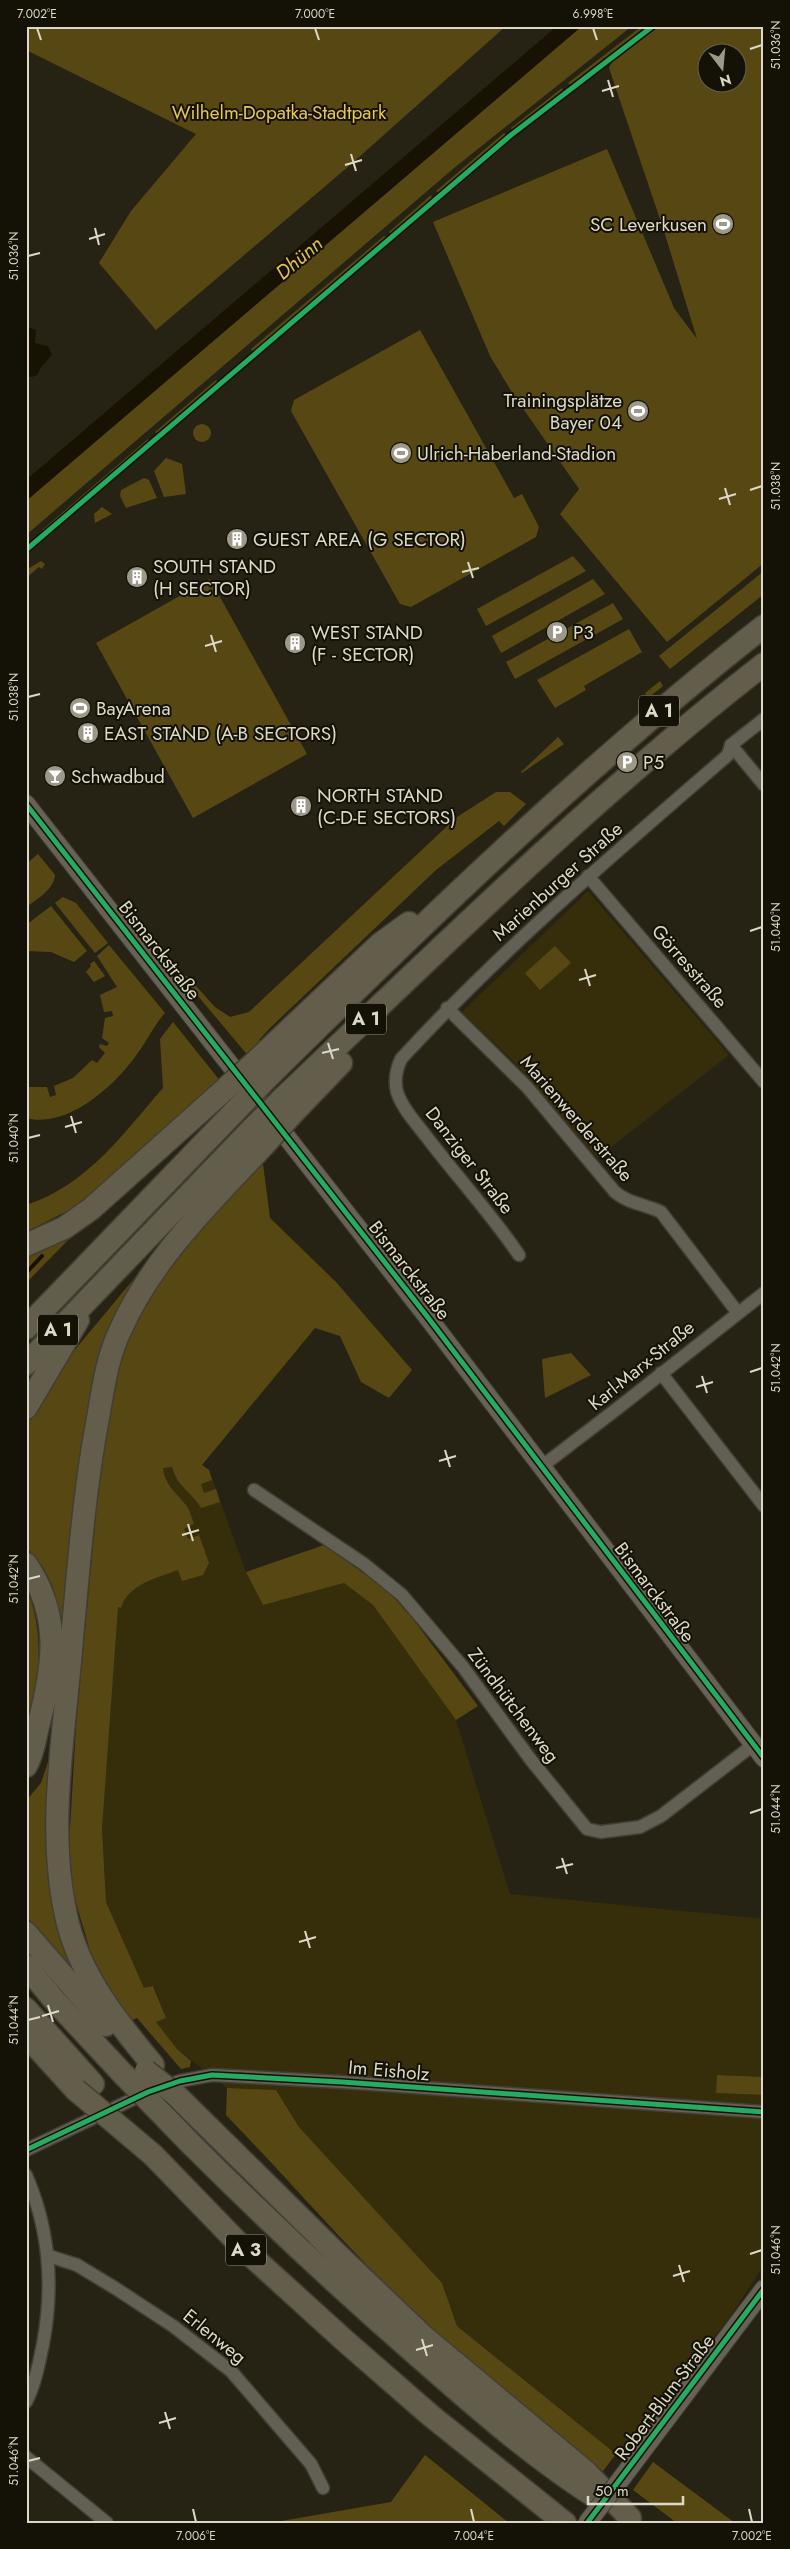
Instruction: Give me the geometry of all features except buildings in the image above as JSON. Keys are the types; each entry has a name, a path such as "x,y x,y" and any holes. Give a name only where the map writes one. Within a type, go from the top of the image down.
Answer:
{"highway":[{"name":"A 1","path":"26,1328 237,1109 259,1072 380,944 484,867 676,696 764,626"},
{"name":"A 1","path":"26,1364 87,1298 258,1137 451,939 553,845 702,714 764,664"},
{"path":"26,1245 64,1228 91,1209 223,1091 259,1072"},
{"path":"150,2068 101,1997 80,1958 68,1925 58,1872 57,1798 91,1455 105,1375 119,1331 138,1296 166,1252 258,1137"},
{"path":"26,1309 84,1250 133,1216"},
{"path":"26,1408 73,1331 87,1298"},
{"path":"26,1564 44,1593 51,1631 48,1690 26,1766"},
{"path":"26,1933 209,2129 424,2337 586,2472 633,2520"},
{"name":"A 3","path":"26,1966 55,2001 192,2145 255,2208 350,2297 457,2390 568,2480 633,2520"},
{"path":"26,2009 85,2087"},
{"path":"26,2035 85,2087"},
{"path":"26,2046 85,2087"},
{"name":"A 3","path":"85,2087 153,2154 246,2251 430,2415 565,2523"}],"main road":[{"name":"Bismarckstraße","path":"26,804 420,1307 759,1751"},
{"name":"Robert-Blum-Straße","path":"587,2523 764,2289"}],"street":[{"name":"Marienburger Straße","path":"396,1086 395,1077 401,1059 447,1008 588,876 728,754 731,745 764,719"},
{"path":"731,745 764,785"},
{"name":"Görresstraße","path":"588,876 764,1082"},
{"name":"Marienwerderstraße","path":"447,1008 527,1087 615,1192 626,1201 649,1206 661,1212 738,1312"},
{"name":"Danziger Straße","path":"396,1086 403,1105 519,1255"},
{"name":"Karl-Marx-Straße","path":"541,1467 764,1293"},
{"path":"660,1374 764,1506"},
{"name":"Zündhütchenweg","path":"254,1490 364,1564 402,1595 463,1667 531,1760 587,1829 601,1832 640,1827 759,1751"},
{"name":"Im Eisholz","path":"26,2150 148,2092 180,2081 212,2075 342,2082 764,2112"},
{"path":"26,2175 45,2228 49,2256 50,2289 47,2323 40,2358 26,2402"},
{"name":"Erlenweg","path":"49,2256 77,2265 115,2288 174,2326 228,2368 311,2464 323,2488"},
{"path":"26,2457 107,2523"}],"shaded area":[{"path":"588,891 729,1055 597,1158 519,1067 462,1012"},
{"path":"202,1465 209,1470 246,1572 263,1605 344,1583 373,1605 456,1720 510,1894 764,1919 764,2077 717,2075 716,2093 764,2095 764,2265 730,2317 625,2449 616,2454 457,2326 442,2283 299,2127 276,2090 227,2088 177,2049 155,2022 166,2018 154,1986 144,1988 106,1902 102,1829 122,1535 154,1468"}],"green space":[{"name":"Wilhelm-Dopatka-Stadtpark","path":"26,26 506,26 349,166 156,330 99,263 131,211 196,134 26,50"},
{"path":"582,26 632,26 454,168 26,535 26,501"},
{"path":"642,26 647,26 570,85 568,83"},
{"name":"Trainingsplätze Bayer 04","path":"659,26 764,26 764,563 667,642 560,514 579,489 513,394 490,356 433,222 607,149 674,308 697,339 663,228 609,68 614,58"},
{"path":"562,88 563,90 513,131 511,128"},
{"path":"504,133 507,136 439,193 436,191"},
{"path":"431,195 432,199 391,234 389,232"},
{"path":"384,236 386,237 253,352 251,349"},
{"name":"Ulrich-Haberland-Stadion","path":"420,330 514,498 522,494 539,527 536,537 411,607 400,604 291,411 294,400"},
{"path":"216,380 218,382 157,434 155,432"},
{"path":"198,424 206,424 211,429 209,440 198,442 193,437 193,429"},
{"path":"148,439 150,442 44,532 42,530"},
{"path":"166,458 182,464 186,494 164,497 154,471"},
{"path":"144,478 149,480 157,498 126,508 120,496 121,490"},
{"path":"102,507 112,514 95,523 94,514"},
{"path":"573,556 586,571 486,626 477,609"},
{"path":"41,561 45,564 42,569 39,567 26,578 26,570"},
{"path":"764,571 764,594 670,669 659,656"},
{"path":"210,579 307,754 193,818 96,643"},
{"path":"593,579 605,594 501,653 492,636"},
{"path":"613,603 623,619 515,679 506,662"},
{"path":"629,629 642,652 584,686 586,690 555,708 537,680"},
{"path":"660,681 663,686 648,698 645,693"},
{"path":"558,737 564,744 521,772"},
{"path":"496,792 510,792 526,804 504,826 499,821 436,870 269,1029 259,1040 264,1046 250,1058 177,971 188,977 215,1007 230,1017 249,1012 457,817"},
{"path":"38,854 55,875 54,880 45,893 26,907 26,864"},
{"path":"63,897 76,903 108,943 95,953 55,903"},
{"path":"51,906 87,951 74,962 51,952 26,951 26,925"},
{"path":"109,945 165,1013 128,1066 89,1102 58,1117 42,1120 26,1118 26,1087 47,1087 50,1097 56,1095 54,1086 73,1078 92,1060 97,1063 105,1053 99,1047 100,1044 107,1046 109,1043 102,1038 105,1018 113,1016 112,1011 104,1012 100,995 117,987 97,956"},
{"path":"555,946 571,963 540,990 525,973"},
{"path":"94,961 105,976 94,982 86,972"},
{"path":"173,1022 221,1082 77,1206 26,1232 26,1205 48,1196 85,1172 118,1140 163,1088 160,1039"},
{"path":"263,1164 270,1218 336,1282 412,1370 389,1398 361,1382 340,1336 315,1328 202,1465 209,1470 212,1480 201,1484 204,1493 216,1489 220,1502 201,1508 181,1485 172,1467 163,1468 166,1480 191,1514 194,1524 184,1529 188,1539 199,1535 209,1563 203,1575 182,1581 178,1570 144,1583 130,1593 121,1608 118,1607 102,1829 106,1902 144,1988 153,1986 166,2018 156,2022 177,2049 191,2061 190,2067 181,2069 137,2018 130,2021 102,1979 92,1957 74,1896 69,1846 76,1726 106,1407 130,1328 158,1278 253,1169"},
{"path":"70,1238 26,1283 26,1258"},
{"path":"133,1280 93,1383 88,1406 56,1761 75,1966 71,1969 26,1916 26,1801 41,1783 50,1756 62,1633 53,1587 43,1567 26,1547 26,1425 73,1352"},
{"path":"571,1353 591,1375 545,1398 542,1359"},
{"path":"324,1545 387,1590 413,1619 478,1706 456,1720 373,1605 344,1583 263,1605 246,1572"},
{"path":"26,1589 33,1606 39,1646 37,1689 26,1748"},
{"path":"717,2075 764,2077 764,2095 716,2093"},
{"path":"227,2088 276,2090 299,2127 442,2283 457,2326 616,2454 603,2471 464,2358 370,2269 226,2115"},
{"path":"425,2455 509,2523 270,2523 391,2502"},
{"path":"653,2462 735,2523 677,2523 633,2490"}],"water":[{"name":"Dhünn","path":"557,26 582,26 26,501 26,480"},
{"path":"26,329 36,330 35,343 48,346 52,355 37,375 32,377 26,376"}],"waterway":[{"path":"26,1273 42,1256"}],"cycle path":[{"path":"26,550 511,135 653,26"},
{"path":"26,804 426,1315 764,1758"},
{"path":"26,2150 148,2092 180,2081 212,2075 342,2082 764,2112"},
{"path":"587,2523 764,2289"}],"place":[{"name":"SC Leverkusen","path":"723,224"},
{"name":"Trainingsplätze Bayer 04","path":"638,411"},
{"name":"Ulrich-Haberland-Stadion","path":"401,453"},
{"name":"GUEST AREA (G SECTOR)","path":"237,539"},
{"name":"SOUTH STAND (H SECTOR)","path":"137,577"},
{"name":"P3","path":"557,632"},
{"name":"WEST STAND (F - SECTOR)","path":"295,643"},
{"name":"BayArena","path":"80,708"},
{"name":"EAST STAND (A-B SECTORS)","path":"88,733"},
{"name":"P5","path":"627,762"},
{"name":"Schwadbud","path":"55,776"},
{"name":"NORTH STAND (C-D-E SECTORS)","path":"301,806"}]}
